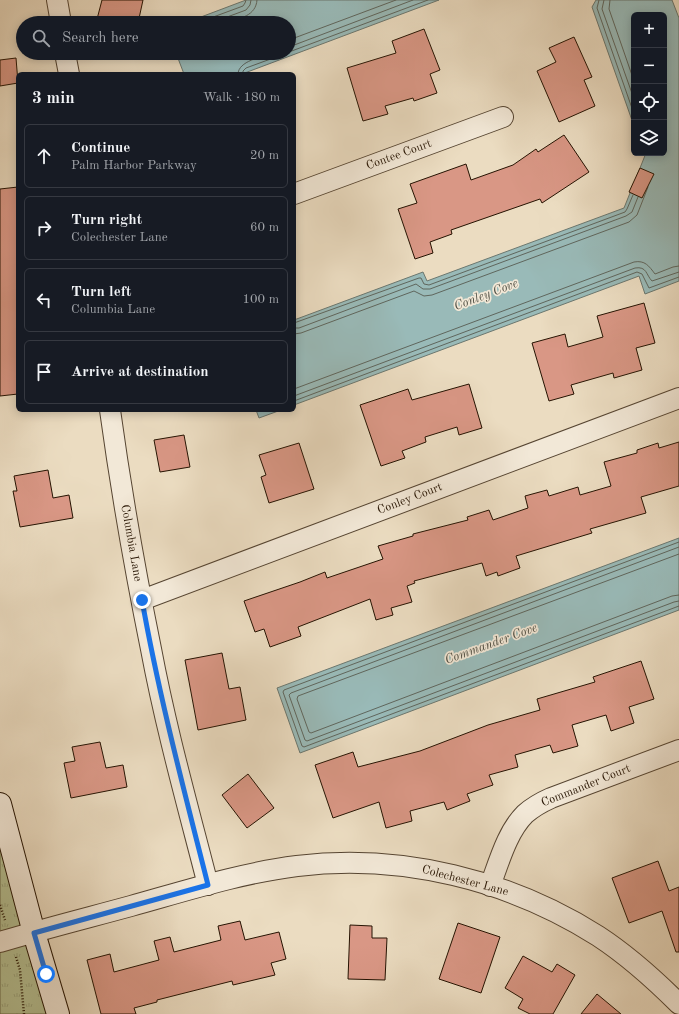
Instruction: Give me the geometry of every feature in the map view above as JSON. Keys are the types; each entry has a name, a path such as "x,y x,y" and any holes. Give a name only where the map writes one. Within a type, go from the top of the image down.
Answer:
{"street":[{"path":"57,0 60,16"},
{"path":"66,60 69,72"},
{"name":"Contee Court","path":"296,193 503,117"},
{"name":"Conley Court","path":"142,600 679,398"},
{"name":"Columbia Lane","path":"110,412 134,561 151,649 163,704 208,885"},
{"name":"Commander Court","path":"490,886 514,828 533,808 551,798 679,750"},
{"path":"0,804 34,933 58,1014"},
{"name":"Colechester Lane","path":"0,942 208,885 269,870 297,866 350,863 417,868 490,886 540,904 597,936 618,950 679,1004"}],"path":[{"path":"0,905 3,913"},
{"path":"20,970 24,1014"}],"green space":[{"path":"0,843 48,1014 0,1014"}],"water":[{"path":"246,0 439,0 296,54 296,16 204,16"},
{"name":"Conley Cove","path":"596,0 672,0 679,18 679,281 645,294 639,276 296,404 296,319 423,272 427,281 624,208 645,156 667,156 667,12 631,12 631,118 592,7"},
{"path":"179,60 279,60 247,72 183,72"},
{"path":"257,412 276,412 259,418"},
{"name":"Commander Cove","path":"679,538 679,610 300,753 277,688"}],"building":[{"path":"102,0 143,0 140,16 98,16"},
{"path":"424,29 440,70 430,74 437,93 414,101 413,98 385,106 388,114 363,121 347,68 396,53 392,41"},
{"path":"574,37 592,77 584,80 595,106 559,122 537,71 556,62 549,48"},
{"path":"16,58 16,83 0,86 0,60"},
{"path":"564,135 589,172 542,203 540,199 451,230 452,234 430,242 433,253 415,259 398,209 417,203 410,184 466,164 471,180 513,165 536,149 538,152"},
{"path":"640,168 654,174 642,198 629,192"},
{"path":"16,187 16,394 0,396 0,189"},
{"path":"644,303 655,343 636,348 642,370 614,378 613,373 571,385 574,394 549,401 532,343 565,334 568,347 603,337 597,316"},
{"path":"469,384 482,428 459,435 457,427 425,437 426,442 402,451 405,458 381,466 360,405 408,389 412,400"},
{"path":"184,435 190,467 160,472 154,440"},
{"path":"679,442 679,486 641,497 646,513 590,529 592,533 516,556 520,568 498,576 497,572 486,576 482,563 414,581 415,583 407,586 412,602 391,608 393,615 376,620 370,599 298,627 301,636 270,647 264,629 255,632 244,601 325,572 327,578 383,559 378,546 413,536 413,534 468,520 467,517 489,510 493,520 528,508 525,496 547,490 549,496 578,487 580,495 611,486 604,462 637,453 637,450 658,443 659,448"},
{"path":"299,443 314,489 269,503 261,477 266,475 259,455"},
{"path":"48,470 53,498 69,495 73,518 20,527 13,491 17,491 14,476"},
{"path":"222,653 229,689 240,687 246,720 198,730 185,660"},
{"path":"641,661 654,699 629,707 634,723 611,731 606,715 572,725 578,746 553,753 550,745 515,755 518,767 489,775 493,785 467,794 470,801 447,810 444,802 410,811 412,821 386,828 379,802 333,818 315,765 353,752 358,767 420,751 488,725 540,710 537,699 595,682 593,677"},
{"path":"100,742 106,768 123,765 127,787 71,798 64,763 75,761 72,747"},
{"path":"248,774 274,808 247,828 222,795"},
{"path":"658,861 669,891 679,887 679,952 676,952 662,911 629,923 612,878"},
{"path":"240,921 245,940 279,932 286,959 271,963 275,975 233,985 232,981 157,1000 157,1002 134,1008 136,1014 101,1014 87,960 110,954 114,972 159,960 154,941 170,937 174,952 221,940 218,926"},
{"path":"458,923 500,937 481,993 439,979"},
{"path":"350,925 372,926 372,938 387,938 385,980 348,979"},
{"path":"523,956 552,972 557,964 575,975 553,1014 530,1014 518,1008 523,999 505,988"},
{"path":"597,994 621,1014 581,1014"}],"route":[{"path":"46,974 34,933 208,885 163,704 142,600"}]}
